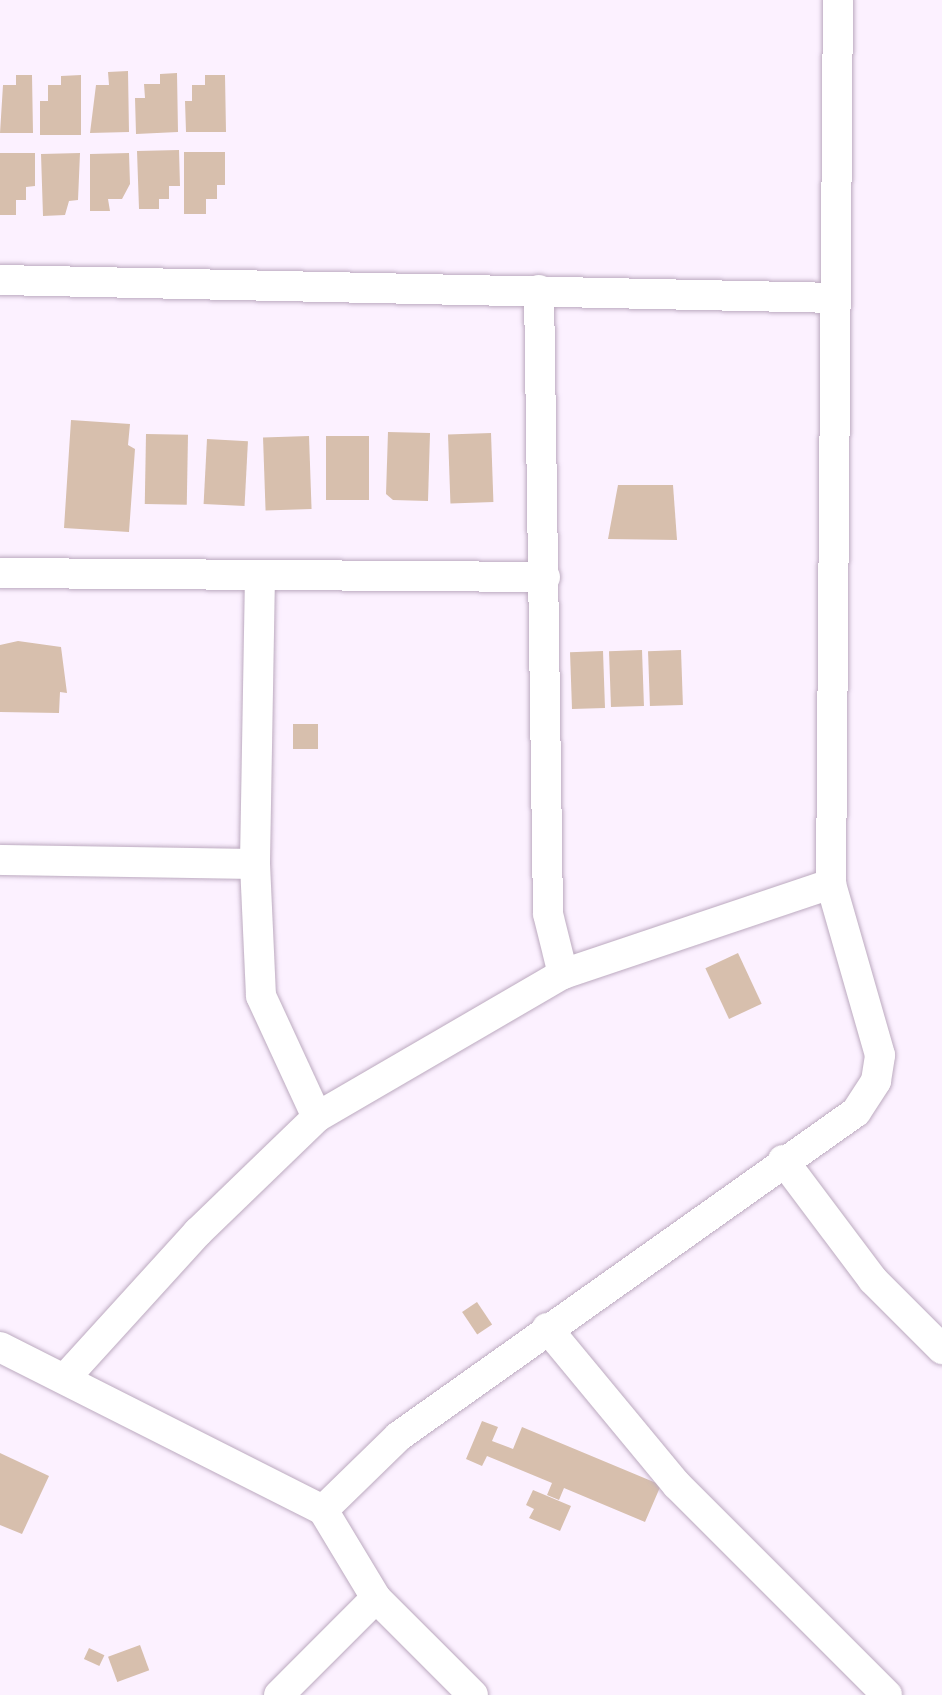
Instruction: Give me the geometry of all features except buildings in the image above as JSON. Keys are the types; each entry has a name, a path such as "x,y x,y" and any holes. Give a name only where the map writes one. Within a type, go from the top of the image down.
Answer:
{"street":[{"path":"323,1510 399,1436 783,1160 856,1112 878,1068 880,1055 831,884 838,0"},
{"path":"0,280 836,298"},
{"path":"540,290 548,914 564,974"},
{"path":"0,573 545,577"},
{"path":"260,575 255,864 261,996 317,1117"},
{"path":"0,860 255,864"},
{"path":"67,1377 198,1232 317,1117 564,974 831,884"},
{"path":"783,1160 873,1280 942,1349"},
{"path":"547,1328 677,1485 887,1695"},
{"path":"0,1347 67,1377 323,1510 376,1598 472,1695"},
{"path":"279,1695 376,1598"}]}
